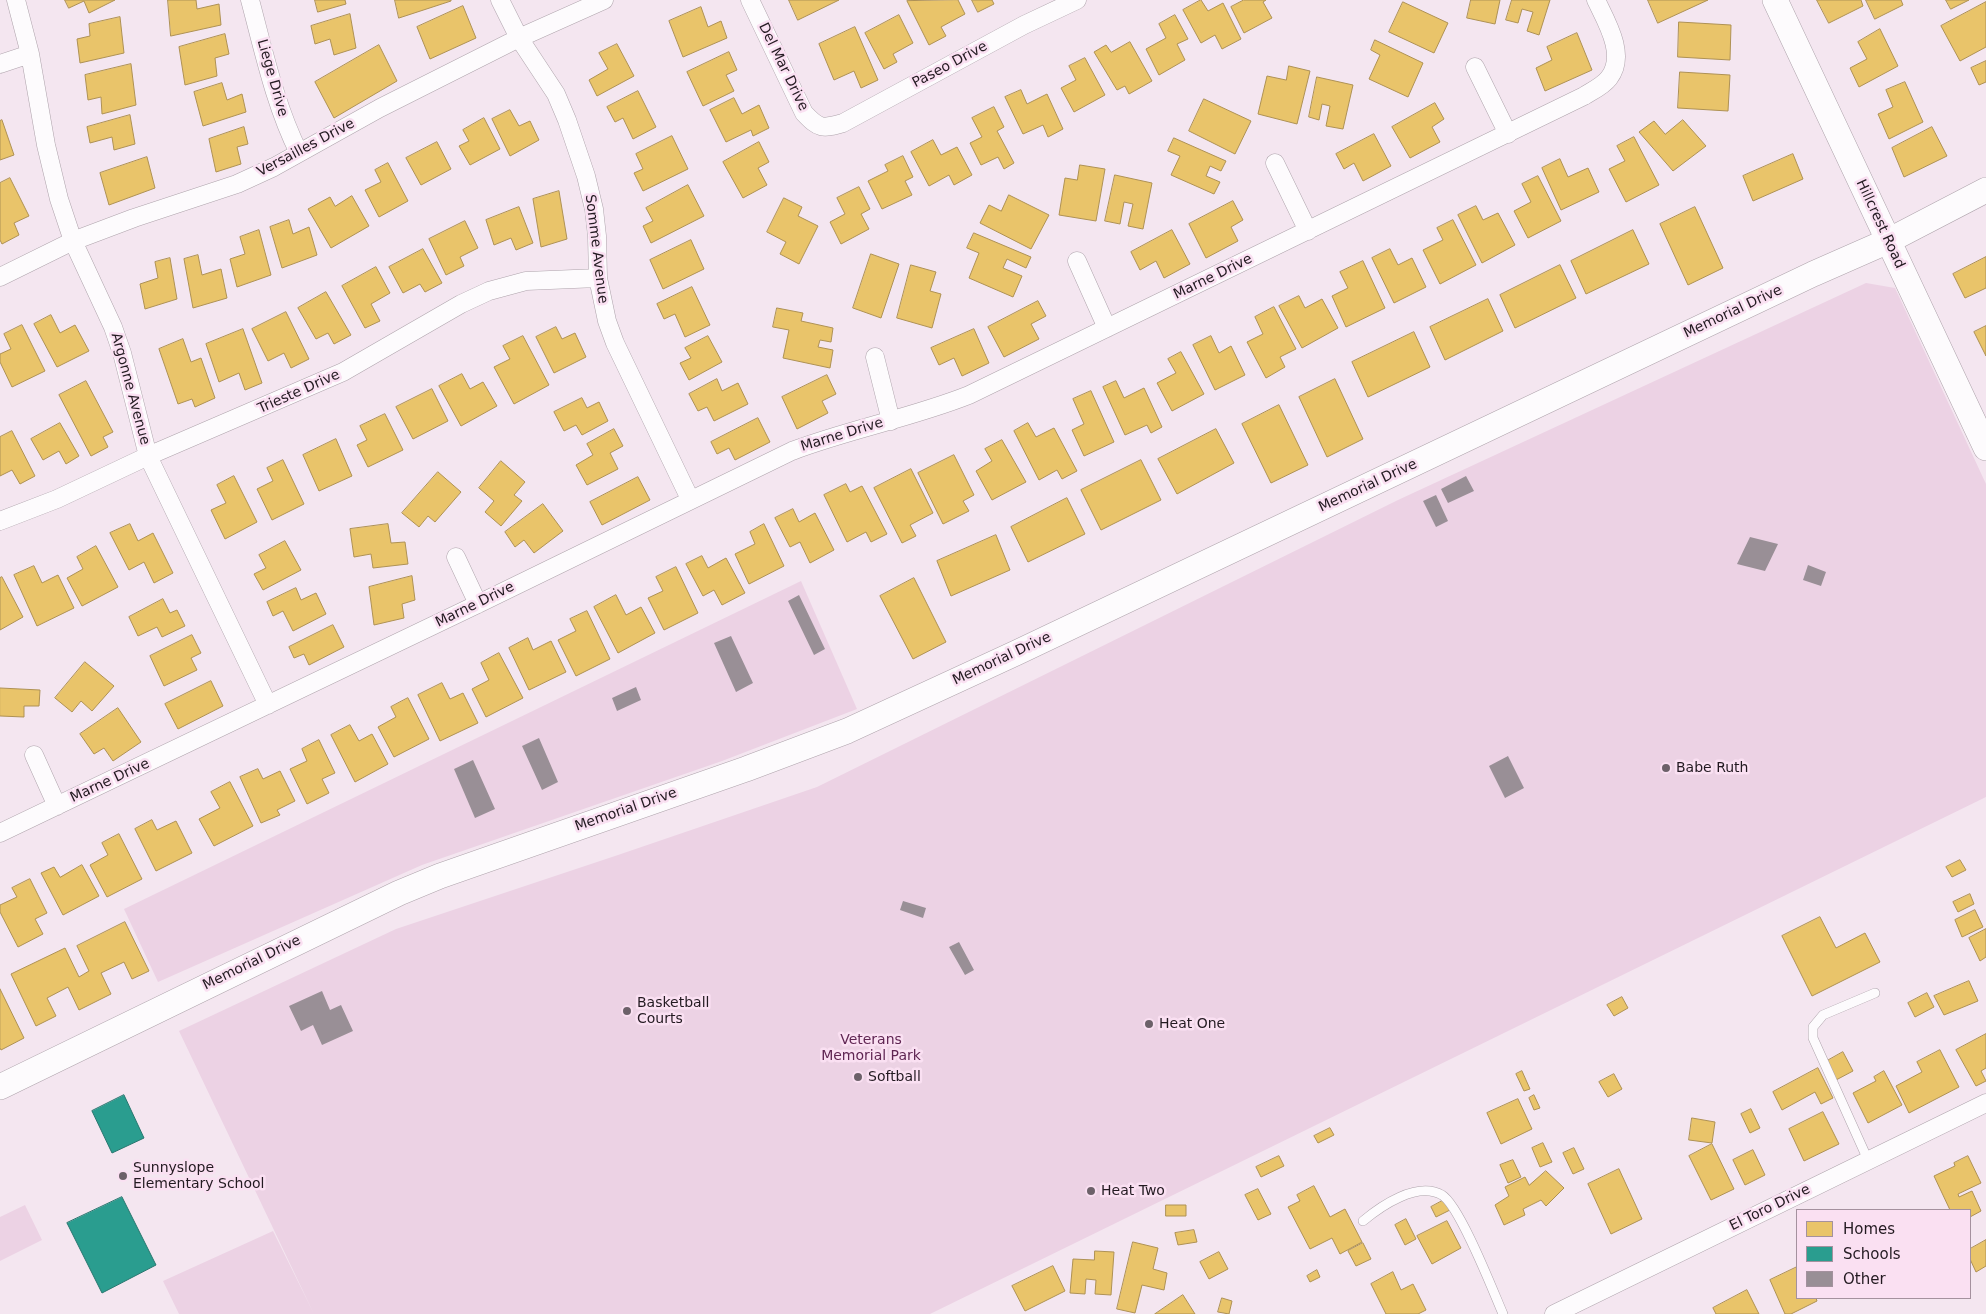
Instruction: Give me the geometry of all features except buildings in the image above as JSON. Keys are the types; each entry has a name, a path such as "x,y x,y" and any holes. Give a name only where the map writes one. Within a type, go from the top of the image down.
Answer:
{"street":[{"name":"Argonne Avenue","path":"16,0 30,54 46,145 59,200 73,241 113,327 122,353 148,456 268,706"},
{"name":"Liege Drive","path":"250,0 274,90 287,128 299,153"},
{"name":"Somme Avenue","path":"500,0 519,38 556,94 567,120 586,176 594,209 598,278 607,321 615,343 690,499"},
{"name":"Versailles Drive","path":"0,277 73,241 134,218 236,184 299,153 380,108 519,38 604,0"},
{"name":"Del Mar Drive","path":"750,0 804,113 815,124 822,127"},
{"name":"Paseo Drive","path":"822,127 843,123 1024,25 1078,0"},
{"name":"Marne Drive","path":"0,833 268,706 792,451 825,438 936,408 969,395 1584,96 1609,78 1616,64 1614,42 1596,0"},
{"name":"Hillcrest Road","path":"1775,0 1986,448"},
{"path":"0,64 30,54"},
{"path":"1475,67 1508,134"},
{"path":"1275,163 1308,231"},
{"name":"Memorial Drive","path":"0,1087 399,892 847,731 1813,274 1888,241 1986,190"},
{"path":"1077,261 1107,328"},
{"name":"Trieste Drive","path":"0,521 58,499 148,456 343,372 461,304 489,291 526,281 598,278"},
{"path":"875,357 890,421"},
{"path":"456,557 478,604"},
{"path":"34,755 57,806"},
{"name":"El Toro Drive","path":"1554,1314 1986,1103"}],"lane":[{"path":"1868,1160 1813,1038 1813,1027 1823,1016 1874,993"},
{"path":"1363,1221 1379,1208 1398,1197 1418,1192 1433,1192 1443,1196 1459,1215 1503,1314"}],"green space":[{"name":"Veterans Memorial Park","path":"1866,283 1895,288 1986,484 1986,797 930,1314 314,1314 179,1031 396,929 817,787 1398,500"},
{"path":"801,581 857,709 722,761 422,865 158,982 124,909"},
{"path":"25,1205 42,1240 0,1261 0,1217"},
{"path":"273,1231 314,1314 179,1314 163,1281"}],"place":[{"name":"Babe Ruth","path":"1666,768"},
{"name":"Basketball Courts","path":"627,1011"},
{"name":"Heat One","path":"1149,1024"},
{"name":"Softball","path":"858,1077"},
{"name":"Sunnyslope Elementary School","path":"123,1176"},
{"name":"Heat Two","path":"1091,1191"}]}
